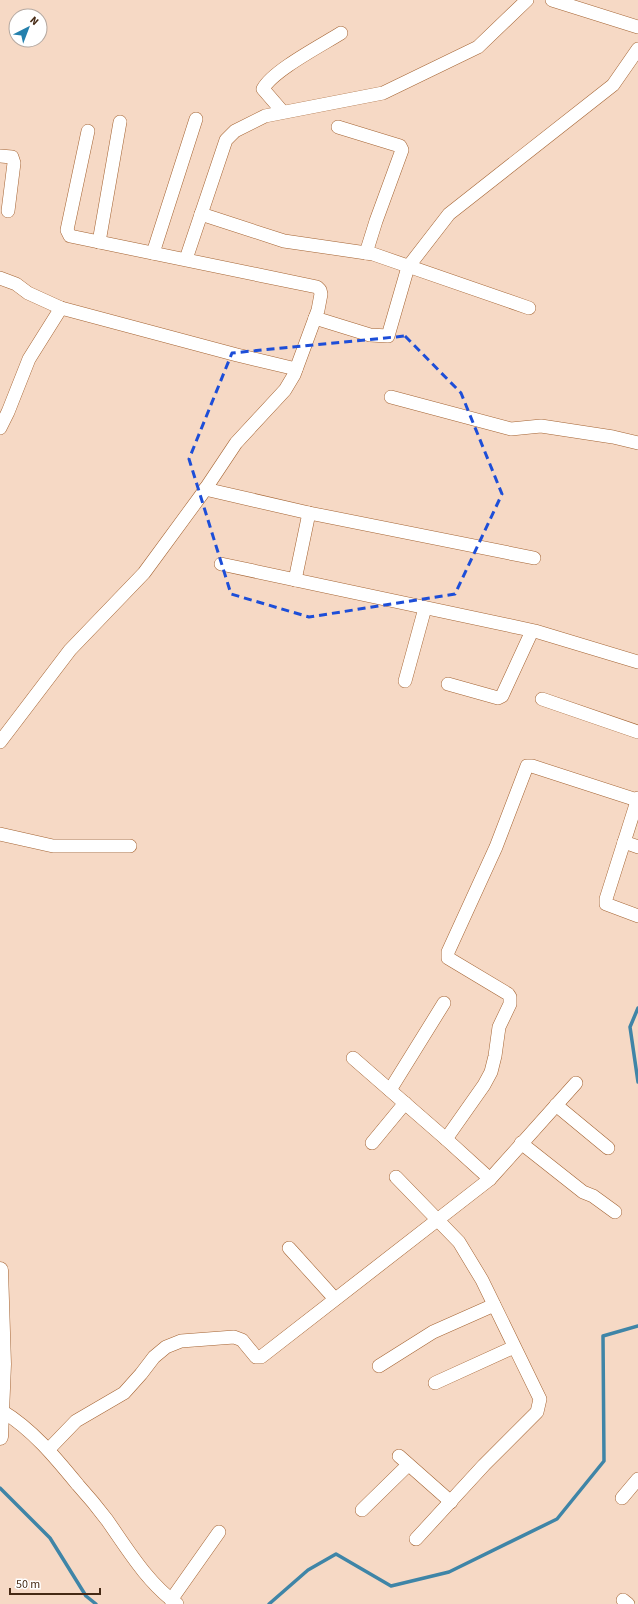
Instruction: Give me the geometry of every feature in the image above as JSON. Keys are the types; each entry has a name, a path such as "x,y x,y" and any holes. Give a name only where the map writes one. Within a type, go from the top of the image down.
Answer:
{"main road":[{"path":"0,1270 3,1364 0,1437"}],"street":[{"path":"186,259 226,140 236,131 255,120 282,112 383,93 478,47 528,0"},
{"path":"552,0 638,27"},
{"path":"282,112 263,89 265,84 277,74 341,33"},
{"path":"315,318 370,335 388,336 408,267 449,214 613,85 638,49"},
{"path":"153,252 196,119"},
{"path":"99,242 120,122"},
{"path":"338,127 401,147 398,162 366,253"},
{"path":"0,742 70,650 144,573 205,489 236,443 285,390 296,368 315,318 322,294 317,287 70,236 67,230 88,131"},
{"path":"0,156 12,157 14,163 8,212"},
{"path":"201,214 284,241 373,254 529,308"},
{"path":"0,278 16,284 28,293 61,308 237,355 296,368"},
{"path":"0,428 29,360 61,308"},
{"path":"391,397 511,429 541,426 638,442"},
{"path":"205,489 534,558"},
{"path":"295,580 309,512"},
{"path":"221,564 532,631 638,662"},
{"path":"405,681 425,608"},
{"path":"448,684 498,698 502,696 532,631"},
{"path":"542,699 638,732"},
{"path":"446,1139 484,1085 491,1072 499,1027 510,1004 510,997 508,994 448,958 448,952 496,847 527,766 532,766 638,799 606,899 606,904 638,916"},
{"path":"0,834 53,846 130,846"},
{"path":"624,842 638,847"},
{"path":"390,1090 444,1002"},
{"path":"353,1058 490,1179"},
{"path":"48,1449 76,1421 124,1393 154,1357 166,1347 181,1341 234,1337 242,1340 256,1357 261,1357 490,1179 576,1083"},
{"path":"372,1143 405,1103"},
{"path":"556,1105 608,1148"},
{"path":"522,1144 583,1192 593,1196 615,1212"},
{"path":"396,1177 459,1242 482,1280 540,1399 537,1412 416,1539"},
{"path":"289,1248 335,1298"},
{"path":"379,1366 433,1332 494,1305"},
{"path":"435,1383 514,1347"},
{"path":"2,1411 13,1417 48,1449 106,1519 139,1567 174,1602 219,1532"},
{"path":"362,1510 403,1461 450,1502"},
{"path":"622,1498 638,1479"}],"highlighted area":[{"path":"405,336 461,393 502,494 455,594 309,617 231,594 189,459 232,353"}],"waterway":[{"path":"638,1008 630,1027 638,1082"},
{"path":"269,1604 308,1570 336,1554 391,1586 449,1572 557,1519 604,1461 603,1336 638,1326"},
{"path":"0,1488 50,1538 86,1596 96,1604"}]}
